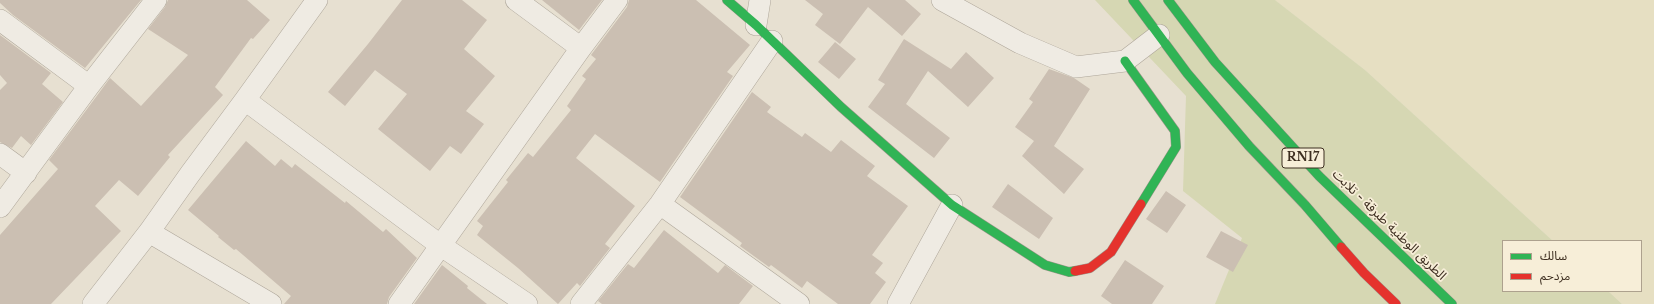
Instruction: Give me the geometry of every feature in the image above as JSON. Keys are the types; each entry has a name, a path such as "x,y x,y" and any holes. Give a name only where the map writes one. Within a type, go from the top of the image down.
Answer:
{"main road":[{"path":"727,0 756,25 841,107 952,205 1045,265 1068,272 1090,268 1111,252 1176,147 1175,131 1125,61"},
{"name":"RN17","path":"1133,0 1187,74 1249,146 1305,205 1364,273 1396,304"},
{"name":"الطريق الوطنية طبرقة - تلابت","path":"1168,0 1215,62 1319,176 1452,304"}],"street":[{"path":"0,206 26,173 89,86 156,0"},
{"path":"93,304 149,232 317,0"},
{"path":"516,0 581,48"},
{"path":"399,304 581,48 617,0"},
{"path":"756,25 760,0"},
{"path":"942,0 1020,43 1076,67 1125,61 1159,35"},
{"path":"0,20 89,86"},
{"path":"581,304 660,204 772,41"},
{"path":"245,100 440,245 527,304"},
{"path":"0,154 26,173"},
{"path":"660,204 787,301"},
{"path":"898,304 952,205"},
{"path":"149,232 271,304"}],"shaded area":[{"path":"1275,0 1654,0 1654,304 1622,304 1609,292 1642,292 1642,240 1552,240 1365,70"}],"green space":[{"path":"1095,0 1275,0 1365,70 1552,240 1502,240 1502,292 1609,292 1622,304 1215,304 1242,238 1183,191 1186,96"}],"building":[{"path":"0,0 141,0 85,68 13,15 0,3"},
{"path":"168,0 247,0 270,20 253,39 251,38 215,87 223,95 168,155 170,157 138,196 119,180 95,206 121,231 51,304 0,304 0,235 58,169 49,160 110,78 141,106 188,55 148,29 165,7"},
{"path":"402,0 462,0 487,20 464,49 495,76 466,111 484,124 461,154 450,146 430,171 378,129 407,94 375,70 345,106 328,92"},
{"path":"542,0 602,0 579,30"},
{"path":"629,0 696,0 750,45 727,72 733,76 660,182 595,134 576,158 635,206 605,244 610,248 580,286 577,283 558,304 518,268 477,235 483,226 477,221 508,182 506,180 528,153 533,157 571,110 567,106 586,79 582,76 596,59 591,55 627,7"},
{"path":"805,0 905,0 921,14 902,36 868,7 840,44 815,25 823,14"},
{"path":"0,35 51,73 42,84 63,102 31,145 21,136 12,148 0,142 0,90 7,83 0,75"},
{"path":"904,39 951,69 966,52 994,78 968,107 928,71 906,104 950,138 934,158 868,107 885,84 878,80"},
{"path":"835,42 856,59 839,79 818,62"},
{"path":"1049,69 1074,78 1090,89 1054,146 1084,169 1064,194 1022,156 1034,141 1015,127 1033,102 1029,99"},
{"path":"752,92 771,107 767,112 802,137 805,133 831,152 841,140 875,166 867,176 908,206 872,255 883,263 875,273 886,282 870,304 838,304 807,281 802,288 771,265 769,267 740,246 742,243 680,197"},
{"path":"246,141 275,166 281,159 292,168 295,164 345,203 346,201 383,232 386,229 417,258 389,297 387,304 284,304 291,296 236,249 234,250 218,237 219,236 188,210"},
{"path":"1008,184 1053,218 1039,239 992,207"},
{"path":"1166,191 1186,205 1167,233 1146,219"},
{"path":"664,230 718,273 725,265 753,286 739,304 602,304 598,301 628,264 634,268"},
{"path":"1221,231 1248,245 1233,272 1206,257"},
{"path":"1125,260 1164,286 1152,304 1112,304 1101,296"},
{"path":"442,265 468,286 467,288 487,304 414,304"}],"traffic: fast":[{"path":"727,0 756,25 841,107 952,205 1045,265 1069,272 1075,271"},
{"path":"1133,0 1187,73 1249,146 1305,205 1341,247"},
{"path":"1168,0 1215,62 1319,176 1452,304"},
{"path":"1125,61 1175,131 1176,147 1141,204"}],"traffic: jam":[{"path":"1075,271 1090,268 1111,252 1141,204"},
{"path":"1341,247 1364,273 1396,304"}]}
